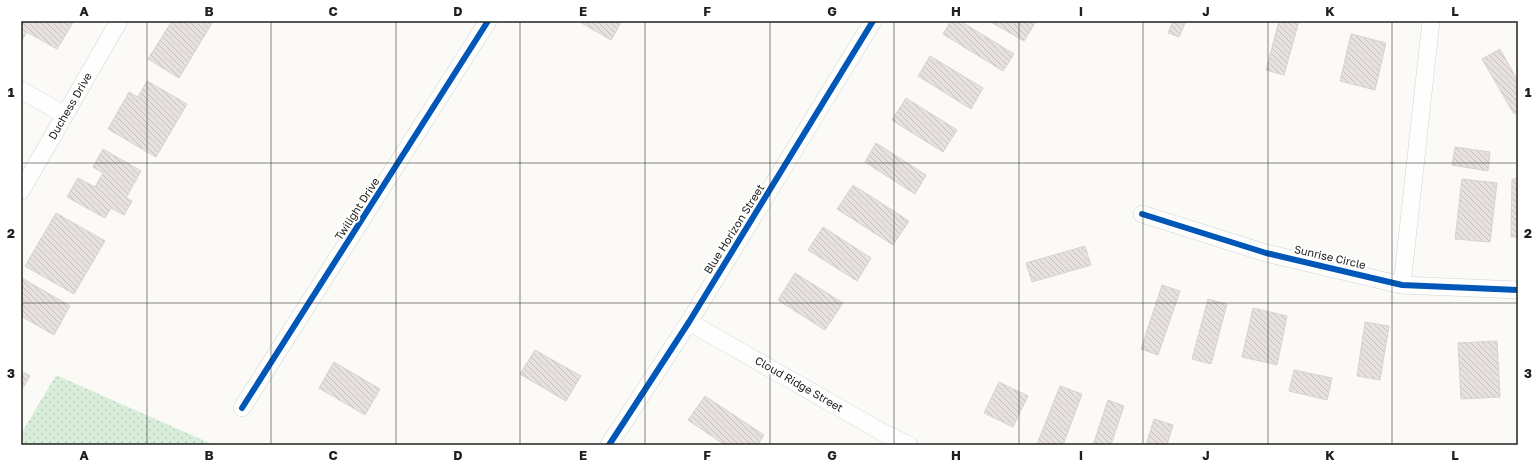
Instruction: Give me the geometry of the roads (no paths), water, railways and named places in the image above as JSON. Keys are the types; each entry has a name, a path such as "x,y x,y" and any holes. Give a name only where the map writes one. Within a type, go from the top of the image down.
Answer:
{"street":[{"name":"Duchess Drive","path":"21,191 119,21"},
{"name":"Twilight Drive","path":"242,408 488,21"},
{"name":"Blue Horizon Street","path":"609,445 689,322 873,21"},
{"path":"1402,285 1431,21"},
{"path":"21,90 65,115"},
{"name":"Sunrise Circle","path":"1142,214 1266,253 1402,285 1518,290"},
{"name":"Cloud Ridge Street","path":"689,322 882,432 910,445"}]}
